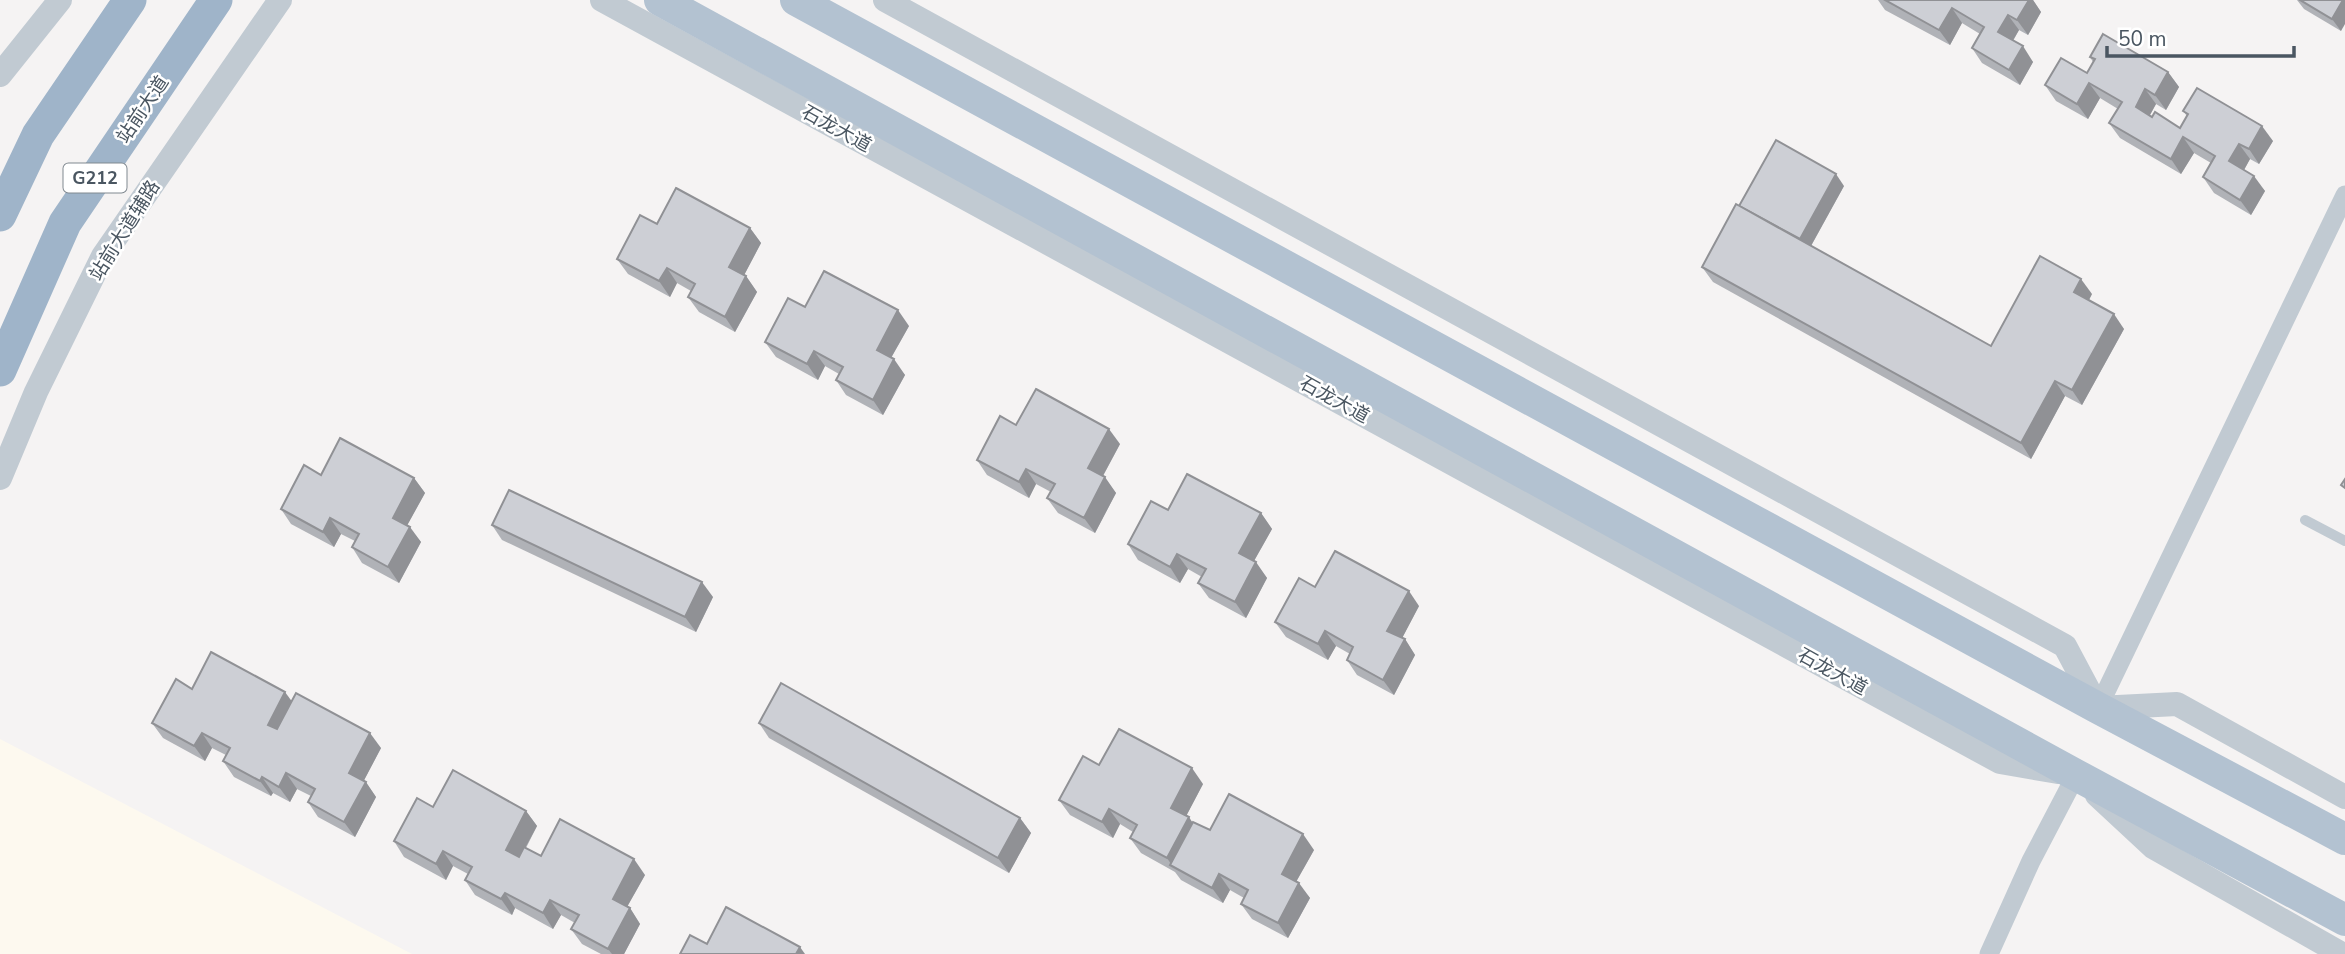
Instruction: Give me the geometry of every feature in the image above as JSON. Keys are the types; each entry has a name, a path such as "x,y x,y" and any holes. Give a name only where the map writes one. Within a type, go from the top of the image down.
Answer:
{"highway":[{"path":"0,215 38,135 130,0"},
{"name":"站前大道","path":"0,370 65,223 216,0"}],"main road":[{"name":"石龙大道","path":"660,0 2345,919"},
{"path":"796,0 2098,708 2345,839"}],"street":[{"path":"0,75 60,0"},
{"name":"站前大道辅路","path":"0,478 36,392 103,256 280,0"},
{"name":"石龙大道","path":"602,0 2000,762 2077,775 2153,847 2342,954"},
{"path":"885,0 2065,646 2098,708"},
{"path":"2098,708 2345,195"},
{"path":"2098,708 2177,704 2345,797"},
{"path":"1989,954 2031,861 2077,775"}],"lane":[{"path":"2305,520 2345,541"}],"shaded area":[{"path":"0,739 412,954 0,954"}],"building":[{"path":"1885,0 2029,0 2017,20 2008,15 1998,32 2023,46 2009,70 1972,48 1984,27 1952,8 1939,30"},
{"path":"2300,0 2343,0 2332,19"},
{"path":"2103,34 2168,72 2155,95 2145,89 2136,107 2152,117 2155,112 2180,128 2188,114 2183,111 2197,88 2262,126 2249,149 2239,144 2229,161 2254,176 2240,200 2203,177 2215,156 2183,137 2171,159 2109,123 2122,102 2089,83 2077,104 2045,85 2061,58 2087,73 2095,59 2090,57"},
{"path":"1776,140 1836,174 1800,239 1739,206"},
{"path":"676,188 750,228 729,267 746,276 725,317 688,297 695,284 667,268 659,281 617,259 640,215 657,224"},
{"path":"1736,204 1991,346 2040,256 2081,279 2074,292 2114,314 2072,390 2055,381 2021,443 1702,267"},
{"path":"824,271 898,310 877,350 894,359 873,400 836,380 843,367 814,351 807,364 765,342 788,298 805,307"},
{"path":"1036,389 1109,429 1088,468 1105,477 1084,518 1047,498 1055,484 1026,469 1019,482 977,460 1000,416 1016,425"},
{"path":"340,438 414,478 393,518 410,527 388,567 352,547 359,534 330,518 323,532 281,509 304,465 321,475"},
{"path":"1187,474 1261,513 1239,553 1256,562 1235,602 1198,583 1206,569 1177,554 1170,567 1128,544 1151,501 1168,510"},
{"path":"509,490 702,582 685,617 492,525"},
{"path":"1335,551 1409,591 1387,631 1405,639 1383,680 1347,660 1353,647 1325,631 1318,644 1275,622 1299,578 1315,587"},
{"path":"211,652 285,692 268,725 277,729 296,693 370,733 349,773 366,782 344,822 308,802 315,789 286,773 279,787 262,777 260,781 223,761 230,748 202,733 194,746 152,723 176,679 192,689"},
{"path":"781,683 1020,818 998,858 759,723"},
{"path":"1119,729 1192,768 1171,808 1189,817 1167,858 1130,838 1137,825 1109,809 1102,822 1059,800 1083,756 1099,765"},
{"path":"453,770 526,811 506,850 519,857 524,847 541,856 560,819 634,859 613,899 630,908 608,949 571,929 579,915 550,900 543,913 505,893 501,899 465,880 472,867 443,851 436,864 394,841 417,798 433,807"},
{"path":"1229,794 1303,834 1282,874 1299,883 1278,923 1241,904 1248,890 1219,874 1212,888 1170,865 1193,822 1210,830"},
{"path":"726,907 800,947 796,954 680,954 690,935 707,944"}]}
